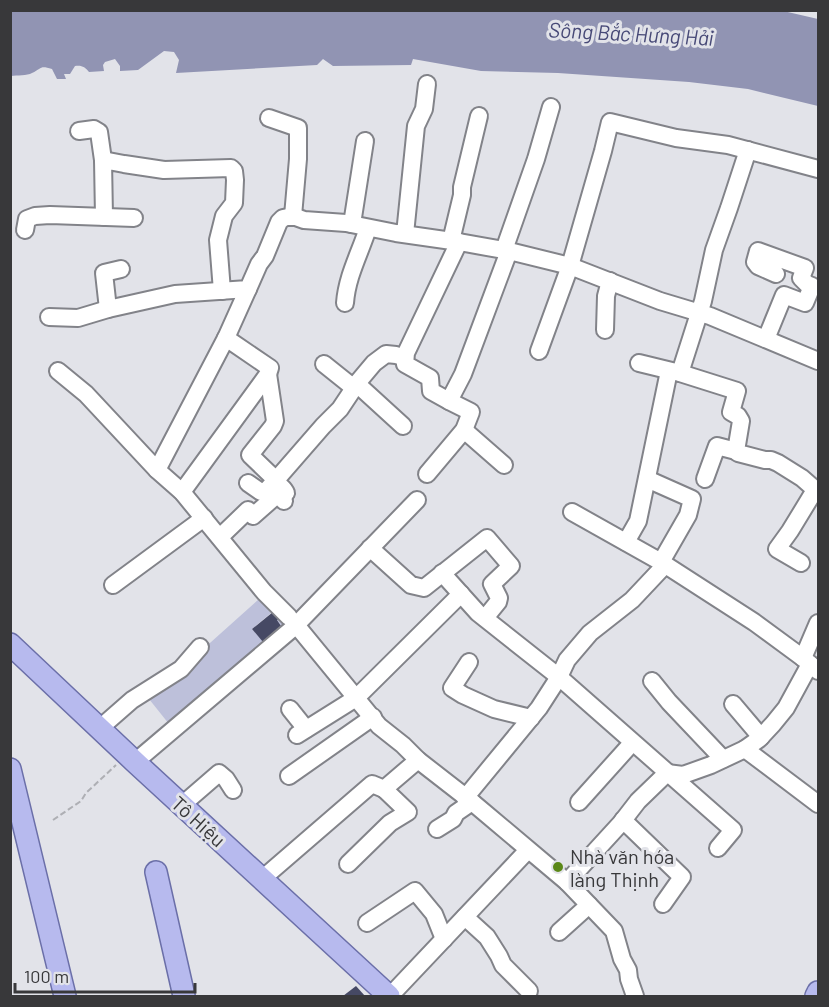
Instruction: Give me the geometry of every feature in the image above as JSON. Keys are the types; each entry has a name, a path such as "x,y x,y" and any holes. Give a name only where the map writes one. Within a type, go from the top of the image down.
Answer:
{"main road":[{"name":"Tô Hiệu","path":"14,654 100,728 389,996"},
{"path":"10,769 65,996"},
{"path":"156,872 184,996"},
{"path":"816,996 819,992"}],"street":[{"path":"405,234 416,126 424,109 427,84"},
{"path":"449,401 463,374 507,251 551,107"},
{"path":"427,474 464,430 471,412 431,391 430,378 405,364 405,358 455,242 462,187 479,116"},
{"path":"269,118 298,128 293,216"},
{"path":"539,351 570,266 602,159 610,122 676,138 728,145 819,169"},
{"path":"79,131 94,129 99,132 103,160 104,217"},
{"path":"345,303 360,226 365,141"},
{"path":"626,542 638,521 674,372 700,313 714,250 748,150"},
{"path":"103,160 164,170 231,168 234,171 234,203 224,216 218,240 222,291"},
{"path":"25,230 27,219 35,216 134,218"},
{"path":"163,469 279,222 287,216 507,251 570,266 660,301 710,316 819,361"},
{"path":"766,339 784,295 805,303 812,286 801,278 805,268 758,251 755,262 758,267 776,274"},
{"path":"108,309 104,273 121,269"},
{"path":"605,330 606,296 610,281"},
{"path":"49,317 78,318 175,294 248,289"},
{"path":"182,492 268,374 270,368 226,338"},
{"path":"220,537 248,510 253,516 282,492 291,461 340,409 374,363 386,354 405,358"},
{"path":"639,363 737,391 731,412 741,421 736,451"},
{"path":"324,364 355,386 403,426"},
{"path":"58,371 86,394 163,469 264,591 295,623 379,726 567,882 614,932 635,996"},
{"path":"268,374 275,421 250,455 282,492"},
{"path":"464,430 504,465"},
{"path":"705,479 717,446 778,463 802,478 817,491 777,549 801,563"},
{"path":"437,829 453,819 469,800 531,718 559,677 567,660 590,633 632,600 663,564 688,514 692,499 647,479"},
{"path":"248,483 261,492 282,492"},
{"path":"131,759 295,623 417,500"},
{"path":"572,512 663,564 754,622 810,664"},
{"path":"113,585 204,518"},
{"path":"370,548 411,585 424,588 487,538 511,566 492,584 499,598 485,618"},
{"path":"442,573 478,613 559,677 733,830 718,848"},
{"path":"290,709 302,732 356,698 461,594"},
{"path":"667,773 683,775 745,749 761,737 786,708 810,664 819,623"},
{"path":"100,728 132,700 181,669 200,647"},
{"path":"469,662 452,688 494,709 531,718"},
{"path":"652,681 723,759"},
{"path":"733,704 761,737"},
{"path":"289,776 373,717"},
{"path":"579,802 632,743"},
{"path":"745,749 819,804"},
{"path":"384,789 418,760"},
{"path":"182,805 219,773 233,790"},
{"path":"567,882 638,801 667,773"},
{"path":"262,879 372,784 384,789 408,812 390,823 348,864"},
{"path":"623,820 687,871 663,904"},
{"path":"389,996 528,850"},
{"path":"367,923 415,891 434,914 444,939"},
{"path":"559,932 589,906"},
{"path":"465,917 487,937 500,956 503,965 530,991"}],"path":[{"path":"53,820 81,801 86,793 131,759"}],"shaded area":[{"path":"259,599 271,613 252,629 263,641 281,626 277,620 279,619 282,622 282,628 169,724 149,699 187,671 201,651"}],"water":[{"name":"Sông Bắc Hưng Hải","path":"779,10 818,19 818,106 748,89 689,82 558,73 481,71 413,59 411,65 333,66 323,59 317,65 176,73 179,60 174,52 164,51 138,70 120,71 120,66 115,59 105,62 104,71 89,72 83,67 75,66 70,74 64,74 66,79 57,79 52,69 45,67 27,75 11,76 11,11"}],"building":[{"path":"273,612 281,626 263,642 252,629"},
{"path":"356,986 365,996 343,996"}],"place":[{"name":"Nhà văn hóa làng Thịnh","path":"558,867"}]}
